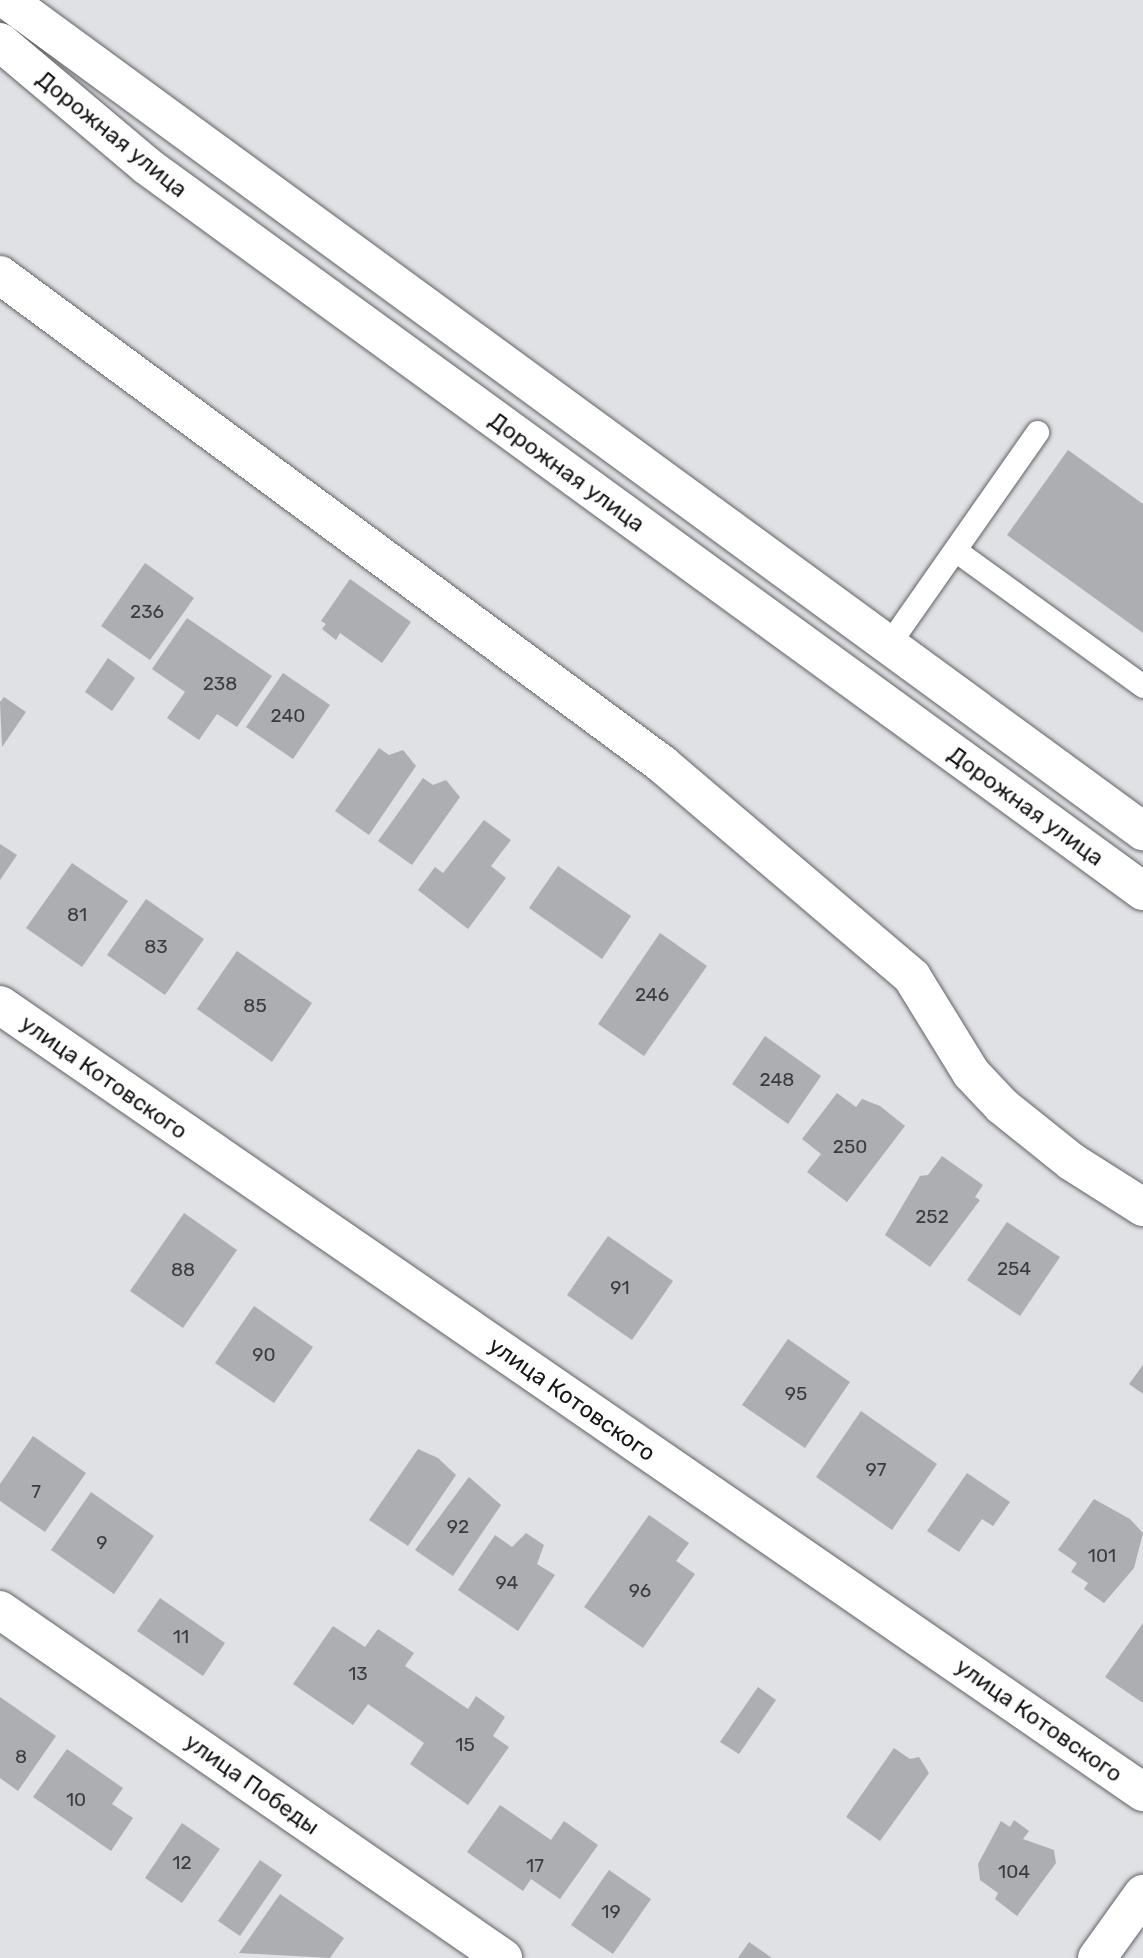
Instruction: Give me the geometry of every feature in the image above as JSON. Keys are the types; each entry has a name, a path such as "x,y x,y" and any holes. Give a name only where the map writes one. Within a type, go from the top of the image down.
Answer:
{"street":[{"name":"Дорожная улица","path":"8,0 1143,831"},
{"name":"Дорожная улица","path":"0,42 147,166 1143,891"},
{"path":"0,275 662,764 912,977 971,1073 1002,1105 1072,1162 1143,1207"},
{"name":"улица Котовского","path":"0,1006 1143,1792"},
{"name":"улица Победы","path":"0,1609 503,1958"},
{"path":"1097,1958 1143,1894"}],"lane":[{"path":"888,645 1037,432"},
{"path":"955,550 1143,687"}],"building":[{"path":"1068,450 1143,504 1143,633 1007,535"},
{"path":"145,563 194,598 150,660 101,626"},
{"path":"350,579 411,622 382,663 340,633 336,640 322,629 326,624 321,621"},
{"path":"187,618 272,676 237,727 217,714 199,740 167,718 185,692 152,669"},
{"path":"108,658 135,678 112,711 85,692"},
{"path":"283,673 330,705 293,759 246,727"},
{"path":"4,697 26,712 2,747 0,702"},
{"path":"379,748 389,755 403,750 416,766 369,835 335,811"},
{"path":"423,778 433,785 446,780 460,797 412,865 378,841"},
{"path":"484,820 511,840 491,866 506,878 468,929 418,890 435,867 443,873"},
{"path":"0,844 17,855 0,880"},
{"path":"72,863 128,901 82,967 26,928"},
{"path":"558,866 631,916 602,959 529,908"},
{"path":"146,899 204,939 165,995 107,955"},
{"path":"660,933 707,966 644,1056 598,1024"},
{"path":"237,951 312,1003 272,1062 197,1009"},
{"path":"765,1036 821,1076 788,1124 732,1084"},
{"path":"837,1093 856,1107 862,1099 880,1106 905,1126 847,1202 807,1172 821,1154 802,1139"},
{"path":"942,1156 983,1185 975,1197 980,1200 930,1267 885,1235 920,1176 928,1175"},
{"path":"184,1213 237,1250 183,1328 130,1291"},
{"path":"1007,1222 1060,1257 1020,1316 967,1280"},
{"path":"608,1236 673,1281 632,1340 567,1295"},
{"path":"254,1306 313,1347 274,1403 215,1363"},
{"path":"788,1339 850,1382 805,1448 742,1405"},
{"path":"1143,1365 1143,1394 1129,1384"},
{"path":"861,1411 937,1464 892,1530 816,1477"},
{"path":"33,1436 86,1473 45,1532 0,1501 0,1484"},
{"path":"418,1449 438,1458 456,1475 408,1546 369,1520"},
{"path":"967,1473 1010,1502 993,1526 982,1519 959,1552 927,1531"},
{"path":"469,1477 501,1505 453,1576 415,1550"},
{"path":"91,1492 154,1536 114,1594 51,1550"},
{"path":"1094,1499 1130,1519 1143,1533 1134,1568 1104,1603 1084,1589 1088,1583 1071,1572 1077,1563 1058,1550"},
{"path":"649,1515 689,1543 676,1561 695,1574 643,1648 584,1607"},
{"path":"526,1533 544,1545 537,1564 555,1575 518,1631 458,1590 495,1535 512,1547"},
{"path":"160,1598 225,1643 203,1676 137,1631"},
{"path":"1143,1623 1143,1703 1105,1677"},
{"path":"333,1626 365,1647 378,1629 414,1653 405,1666 468,1709 476,1696 505,1717 493,1736 509,1747 468,1805 410,1764 424,1743 368,1704 353,1725 293,1684"},
{"path":"758,1687 776,1700 739,1754 720,1742"},
{"path":"0,1697 56,1736 18,1791 0,1778"},
{"path":"894,1748 910,1759 919,1757 929,1773 880,1841 846,1817"},
{"path":"67,1749 123,1788 112,1804 133,1818 111,1851 33,1797"},
{"path":"500,1805 551,1840 564,1821 598,1845 560,1899 531,1879 523,1891 467,1852"},
{"path":"1014,1820 1029,1831 1023,1839 1054,1850 1056,1863 1017,1916 995,1899 998,1893 980,1880 978,1864 1001,1821 1010,1827"},
{"path":"182,1823 220,1849 182,1903 145,1878"},
{"path":"260,1860 282,1875 240,1936 218,1921"},
{"path":"609,1870 651,1899 613,1954 571,1925"},
{"path":"280,1894 344,1938 330,1958 239,1953"},
{"path":"749,1942 772,1958 738,1958"}]}
